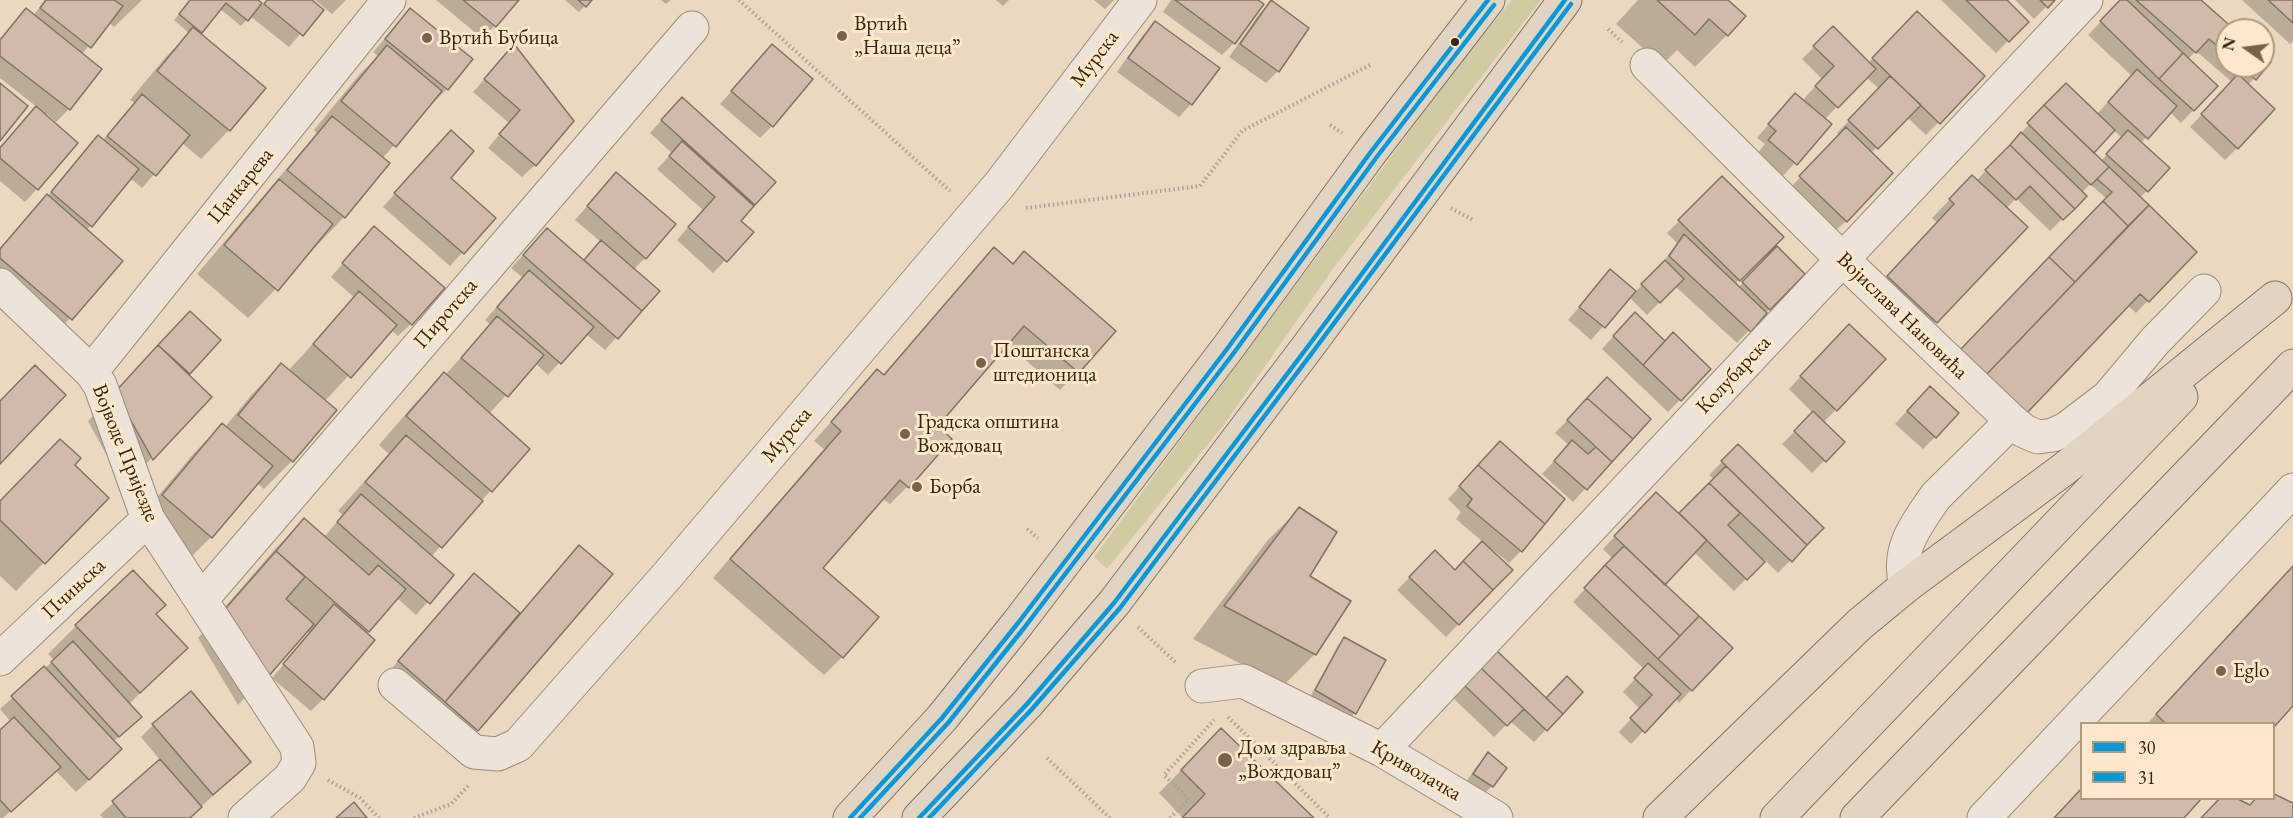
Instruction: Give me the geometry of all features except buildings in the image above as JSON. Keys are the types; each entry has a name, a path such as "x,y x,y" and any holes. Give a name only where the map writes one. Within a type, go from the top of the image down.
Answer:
{"main road":[{"path":"850,818 942,718 1018,623 1227,349 1370,153 1488,0"},
{"path":"919,818 1027,704 1114,603 1565,0"},
{"path":"1660,818 1860,624 1906,586 2064,470 2284,289"},
{"path":"1777,818 2030,557 2284,289"},
{"path":"1857,818 2293,366"}],"street":[{"name":"Цанкарева","path":"92,372 389,0"},
{"name":"Мурска","path":"395,685 474,752 498,754 518,745 666,577 975,214 1140,0"},
{"name":"Колубарска","path":"1382,750 2086,0"},
{"name":"Пиротска","path":"201,600 692,28"},
{"name":"Војислава Нановића","path":"1647,65 1842,259 2012,421 2024,431 2038,437 2053,435 2066,429 2108,397 2155,341 2204,291"},
{"name":"Војводе Пријезде","path":"0,285 92,372 106,399 148,519 297,747 299,763 290,778 245,818"},
{"path":"1906,586 1903,558 1923,515 1936,496 2012,421"},
{"path":"1984,818 2293,490"},
{"name":"Пчињска","path":"0,659 148,519"},
{"name":"Криволачка","path":"1212,698 1243,681 1382,750 1496,818"}],"path":[{"path":"739,0 975,214 1200,186 1242,131 1372,64"},
{"path":"1212,698 1330,818"},
{"path":"1170,818 1188,799 1164,775 1215,719"},
{"path":"1047,758 1110,818"},
{"path":"360,798 379,818"},
{"path":"414,818 451,804"}],"shaded area":[{"path":"1512,0 1541,0 1335,266 1226,422 1107,569 1094,557 1462,61"}],"transit line":[{"name":"30","path":"850,818 942,718 1018,623 1227,349 1370,153 1488,0"},
{"name":"30","path":"919,818 1027,704 1114,603 1565,0"},
{"name":"31","path":"929,818 1032,709 1120,608 1571,4"},
{"name":"31","path":"860,818 948,723 1024,628 1233,354 1376,158 1494,5"}],"place":[{"name":"Вртић „Наша деца”","path":"842,36"},
{"name":"Вртић Бубица","path":"427,38"},
{"name":"Поштанска штедионица","path":"981,363"},
{"name":"Градска општина Вождовац","path":"905,434"},
{"name":"Борба","path":"917,487"},
{"name":"Eglo","path":"2221,671"},
{"name":"Дом здравља „Вождовац”","path":"1225,760"}]}
